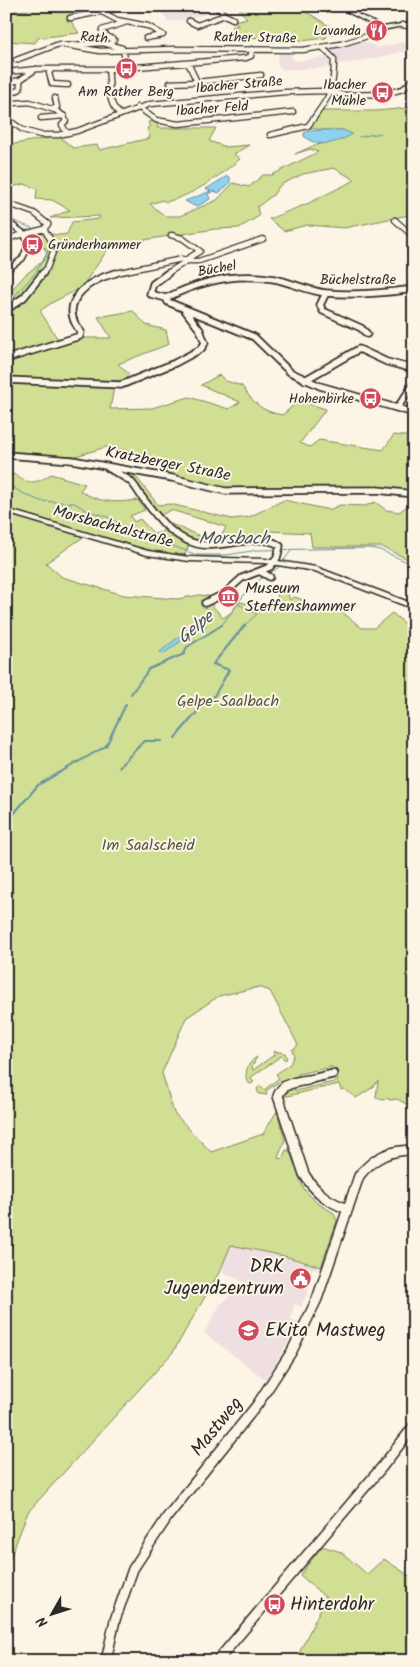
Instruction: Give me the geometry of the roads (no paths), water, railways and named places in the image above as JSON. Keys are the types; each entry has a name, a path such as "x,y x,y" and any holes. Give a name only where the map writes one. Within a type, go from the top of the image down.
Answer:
{"main road":[{"path":"338,6 383,29 414,23"},
{"path":"6,220 29,233 28,251 18,263 6,271"},
{"name":"Morsbachtalstraße","path":"6,511 147,553 176,558 279,562 326,572 414,608"}],"street":[{"path":"70,18 128,6"},
{"path":"216,6 225,15 233,19"},
{"path":"414,7 414,19"},
{"path":"102,12 114,19 146,25 163,35 146,38"},
{"path":"189,21 197,25 225,15"},
{"name":"Rath","path":"109,44 114,41 102,33 102,30 127,22"},
{"path":"402,25 414,27"},
{"name":"Rather Straße","path":"123,51 252,49 293,51 323,48 360,39 383,29"},
{"name":"Rath","path":"16,60 52,46 109,44 130,50"},
{"name":"Rath","path":"64,45 92,51 123,51"},
{"path":"270,135 308,126 331,93 334,80 334,59 323,48"},
{"path":"6,72 36,68 51,70 128,68 247,58 251,56 252,49"},
{"path":"123,51 128,68"},
{"path":"188,63 198,82"},
{"path":"6,83 20,80 36,68"},
{"path":"108,69 110,98 116,112 120,114"},
{"path":"51,70 49,73 52,84 68,85"},
{"path":"170,83 261,75"},
{"name":"Ibacher Straße","path":"6,118 15,127 26,132 47,135 67,133 138,107 156,103 260,93 321,91 344,96 388,93 402,89 414,78"},
{"path":"20,80 20,89 6,97 14,103 30,102 38,108 53,109 64,116 66,121 62,125 67,133"},
{"path":"53,109 56,107 55,98"},
{"name":"Ibacher Feld","path":"138,107 156,120 178,124 293,112"},
{"path":"41,118 64,116"},
{"path":"6,203 30,211 44,219 48,224 41,230 6,239"},
{"path":"395,220 414,237"},
{"path":"6,310 24,297 47,268 55,247 53,241 41,230"},
{"name":"Büchel","path":"171,235 182,238 200,251 158,279 150,288 150,294 166,298 168,302 184,309"},
{"name":"Büchel","path":"6,359 80,336 81,332 71,320 71,308 80,291 88,284 127,269 168,263 182,258 199,261 263,239"},
{"name":"Büchel","path":"166,298 190,286 234,277 247,275 275,279"},
{"name":"Büchelstraße","path":"275,279 308,290 326,293 381,294 414,289"},
{"path":"326,293 320,305 323,311 361,328 367,334"},
{"path":"6,380 117,385 160,370 197,351 205,343 204,334 184,309"},
{"path":"184,309 254,337 285,368 305,380 341,394 414,413"},
{"path":"305,380 359,349 387,362 414,369"},
{"path":"397,408 414,384"},
{"name":"Kratzberger Straße","path":"6,455 64,458 172,478 225,491 377,490 414,494"},
{"path":"108,466 109,470 131,482 165,527 183,538 197,544 212,545 270,540 278,543 280,548 279,562 261,572 242,578 224,594 205,603"},
{"path":"261,572 269,577"},
{"path":"333,1074 289,1084 280,1090 278,1096 304,1174 310,1185 328,1202 348,1209"},
{"name":"Mastweg","path":"106,1661 115,1620 133,1568 168,1516 257,1406 292,1351 317,1299 360,1176 368,1164 387,1152 414,1150"},
{"path":"217,1661 382,1467 414,1426"}],"water":[{"path":"343,130 352,134 341,140 328,143 315,142 304,136 304,133 308,131"},
{"path":"227,176 230,177 230,183 219,193 214,191 208,194 210,199 198,206 185,201 211,191 206,189"},
{"path":"204,616 206,626 198,631 196,630 163,654 160,652"}],"waterway":[{"path":"18,11 28,10 31,6"},
{"path":"6,13 15,12"},
{"path":"359,137 381,133"},
{"name":"Morsbach","path":"6,215 14,221 32,228 47,253 36,272 11,300 6,303"},
{"name":"Morsbach","path":"6,482 20,492 40,501 74,503 88,511 106,516 130,530 197,555 226,555 258,550 369,548 380,550 414,565"},
{"name":"Gelpe","path":"222,625 244,595 259,580 278,568 291,551"},
{"path":"238,604 257,614 245,625"},
{"name":"Gelpe","path":"131,694 149,669 184,654 187,647 222,625"},
{"path":"175,738 203,705 213,698 229,670 213,664 245,625"},
{"name":"Gelpe","path":"6,823 38,785 106,746 126,704"},
{"path":"119,767 144,741 161,741"}],"place":[{"name":"Lavanda","path":"377,31"},
{"name":"Am Rather Berg","path":"126,69"},
{"name":"Ibacher Mühle","path":"382,93"},
{"name":"Gründerhammer","path":"32,245"},
{"name":"Hohenbirke","path":"370,399"},
{"name":"Museum Steffenshammer","path":"229,597"},
{"name":"DRK Jugendzentrum","path":"300,1278"},
{"name":"EKita Mastweg","path":"249,1331"},
{"name":"Hinterdohr","path":"274,1605"}],"park label":[{"name":"Gelpe-Saalbach","path":"228,701"},
{"name":"Im Saalscheid","path":"148,845"}]}
